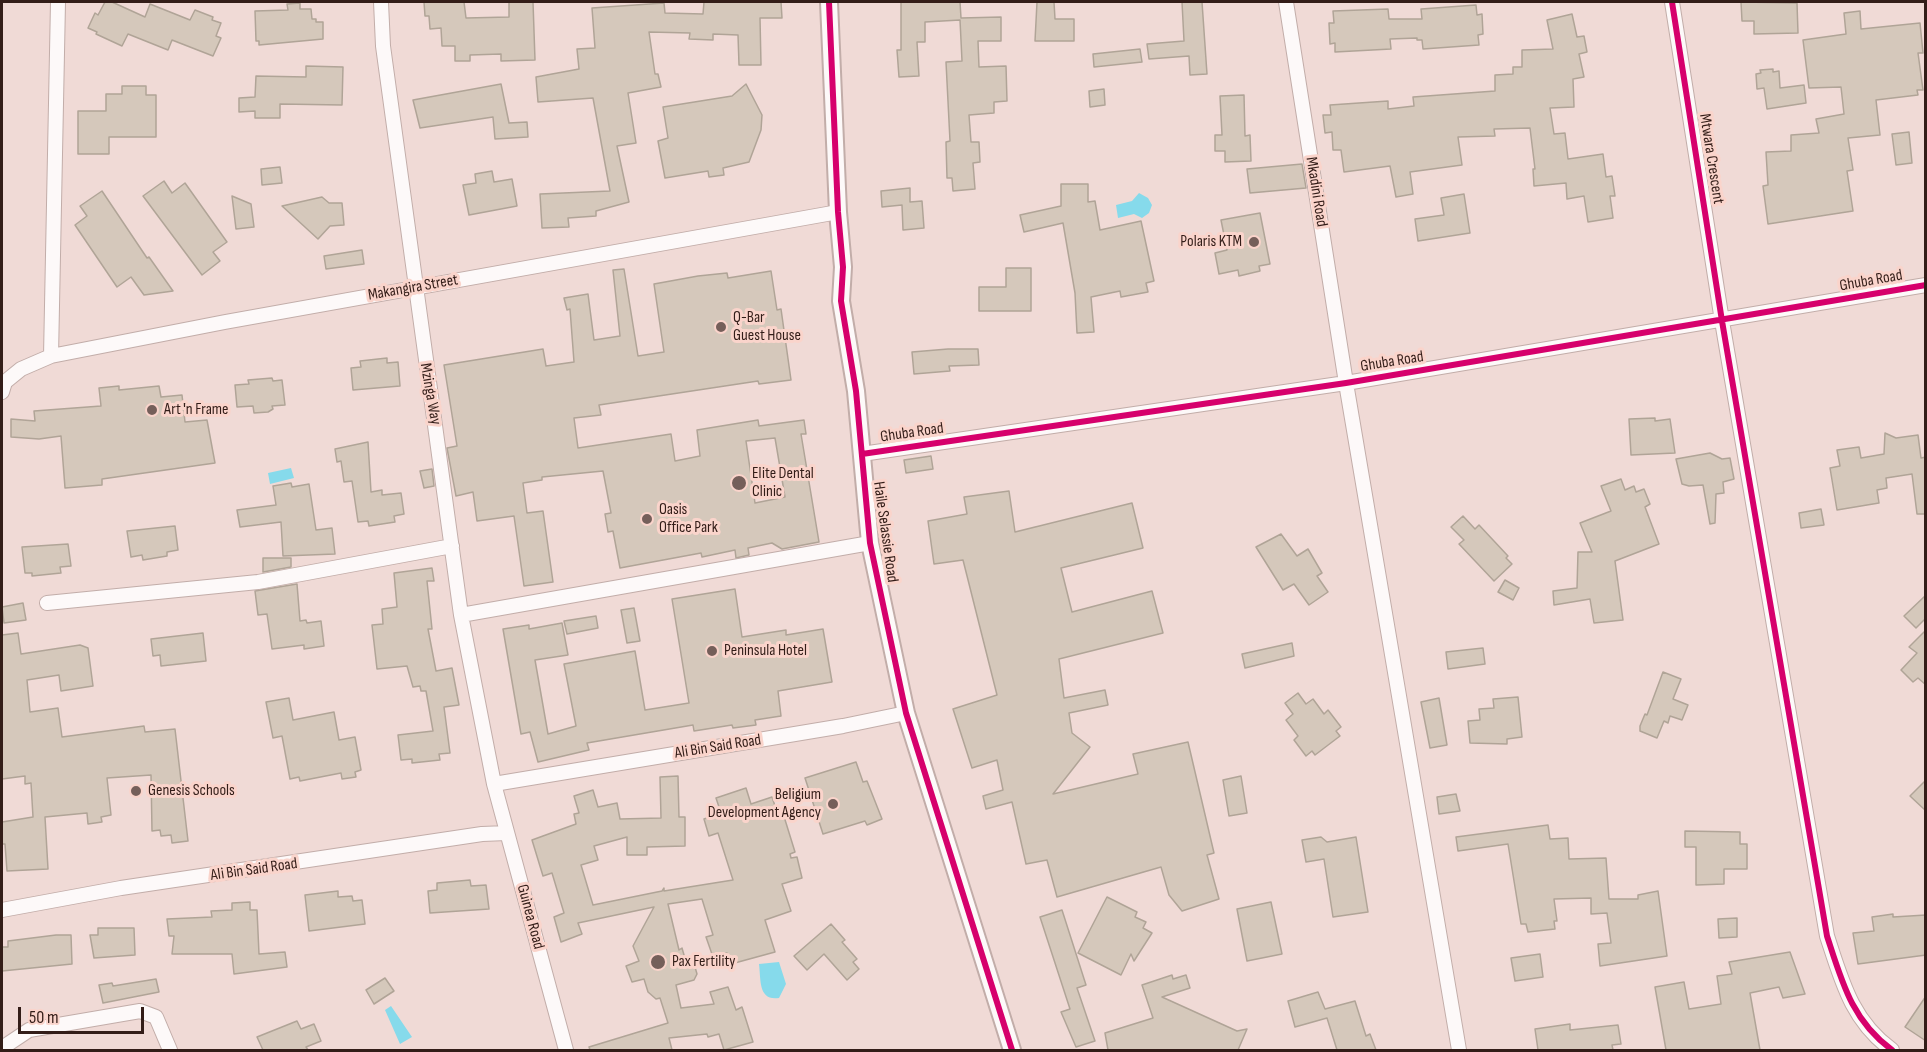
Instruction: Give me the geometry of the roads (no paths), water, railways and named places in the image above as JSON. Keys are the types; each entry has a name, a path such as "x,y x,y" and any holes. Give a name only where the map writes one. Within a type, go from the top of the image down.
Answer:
{"street":[{"path":"51,356 58,2"},
{"name":"Mzinga Way","path":"381,2 383,46 414,288 460,615 495,784"},
{"name":"Haile Selassie Road","path":"829,2 838,212 843,267 841,301 856,391 870,543 906,712 1012,1050"},
{"name":"Mkadini Road","path":"1287,2 1346,383 1459,1050"},
{"name":"Mtwara Crescent","path":"1672,2 1722,321 1827,936 1846,995 1872,1036 1892,1050"},
{"name":"Makangira Street","path":"2,392 5,382 21,369 51,356 838,212"},
{"name":"Ghuba Road","path":"862,454 1346,383 1926,285"},
{"path":"460,615 870,543"},
{"path":"47,603 258,582 452,546"},
{"name":"Ali Bin Said Road","path":"495,784 843,726 906,712"},
{"name":"Guinea Road","path":"495,784 566,1050"},
{"name":"Ali Bin Said Road","path":"2,910 120,888 482,834 507,833"},
{"path":"2,1048 29,1030 140,1011 156,1017 170,1050"}],"water":[{"path":"1139,193 1148,198 1152,205 1149,213 1142,218 1134,214 1118,218 1116,205 1132,201"},
{"path":"291,468 294,478 270,484 268,473"},
{"path":"779,962 786,984 779,998 772,998 764,993 762,988 759,964"},
{"path":"391,1006 412,1037 400,1044 385,1010"}],"place":[{"name":"Polaris KTM","path":"1254,242"},
{"name":"Q-Bar Guest House","path":"721,327"},
{"name":"Art 'n Frame","path":"152,410"},
{"name":"Elite Dental Clinic","path":"739,483"},
{"name":"Oasis Office Park","path":"647,519"},
{"name":"Peninsula Hotel","path":"712,651"},
{"name":"Genesis Schools","path":"136,791"},
{"name":"Beligium Development Agency","path":"833,804"},
{"name":"Pax Fertility","path":"658,962"}]}
